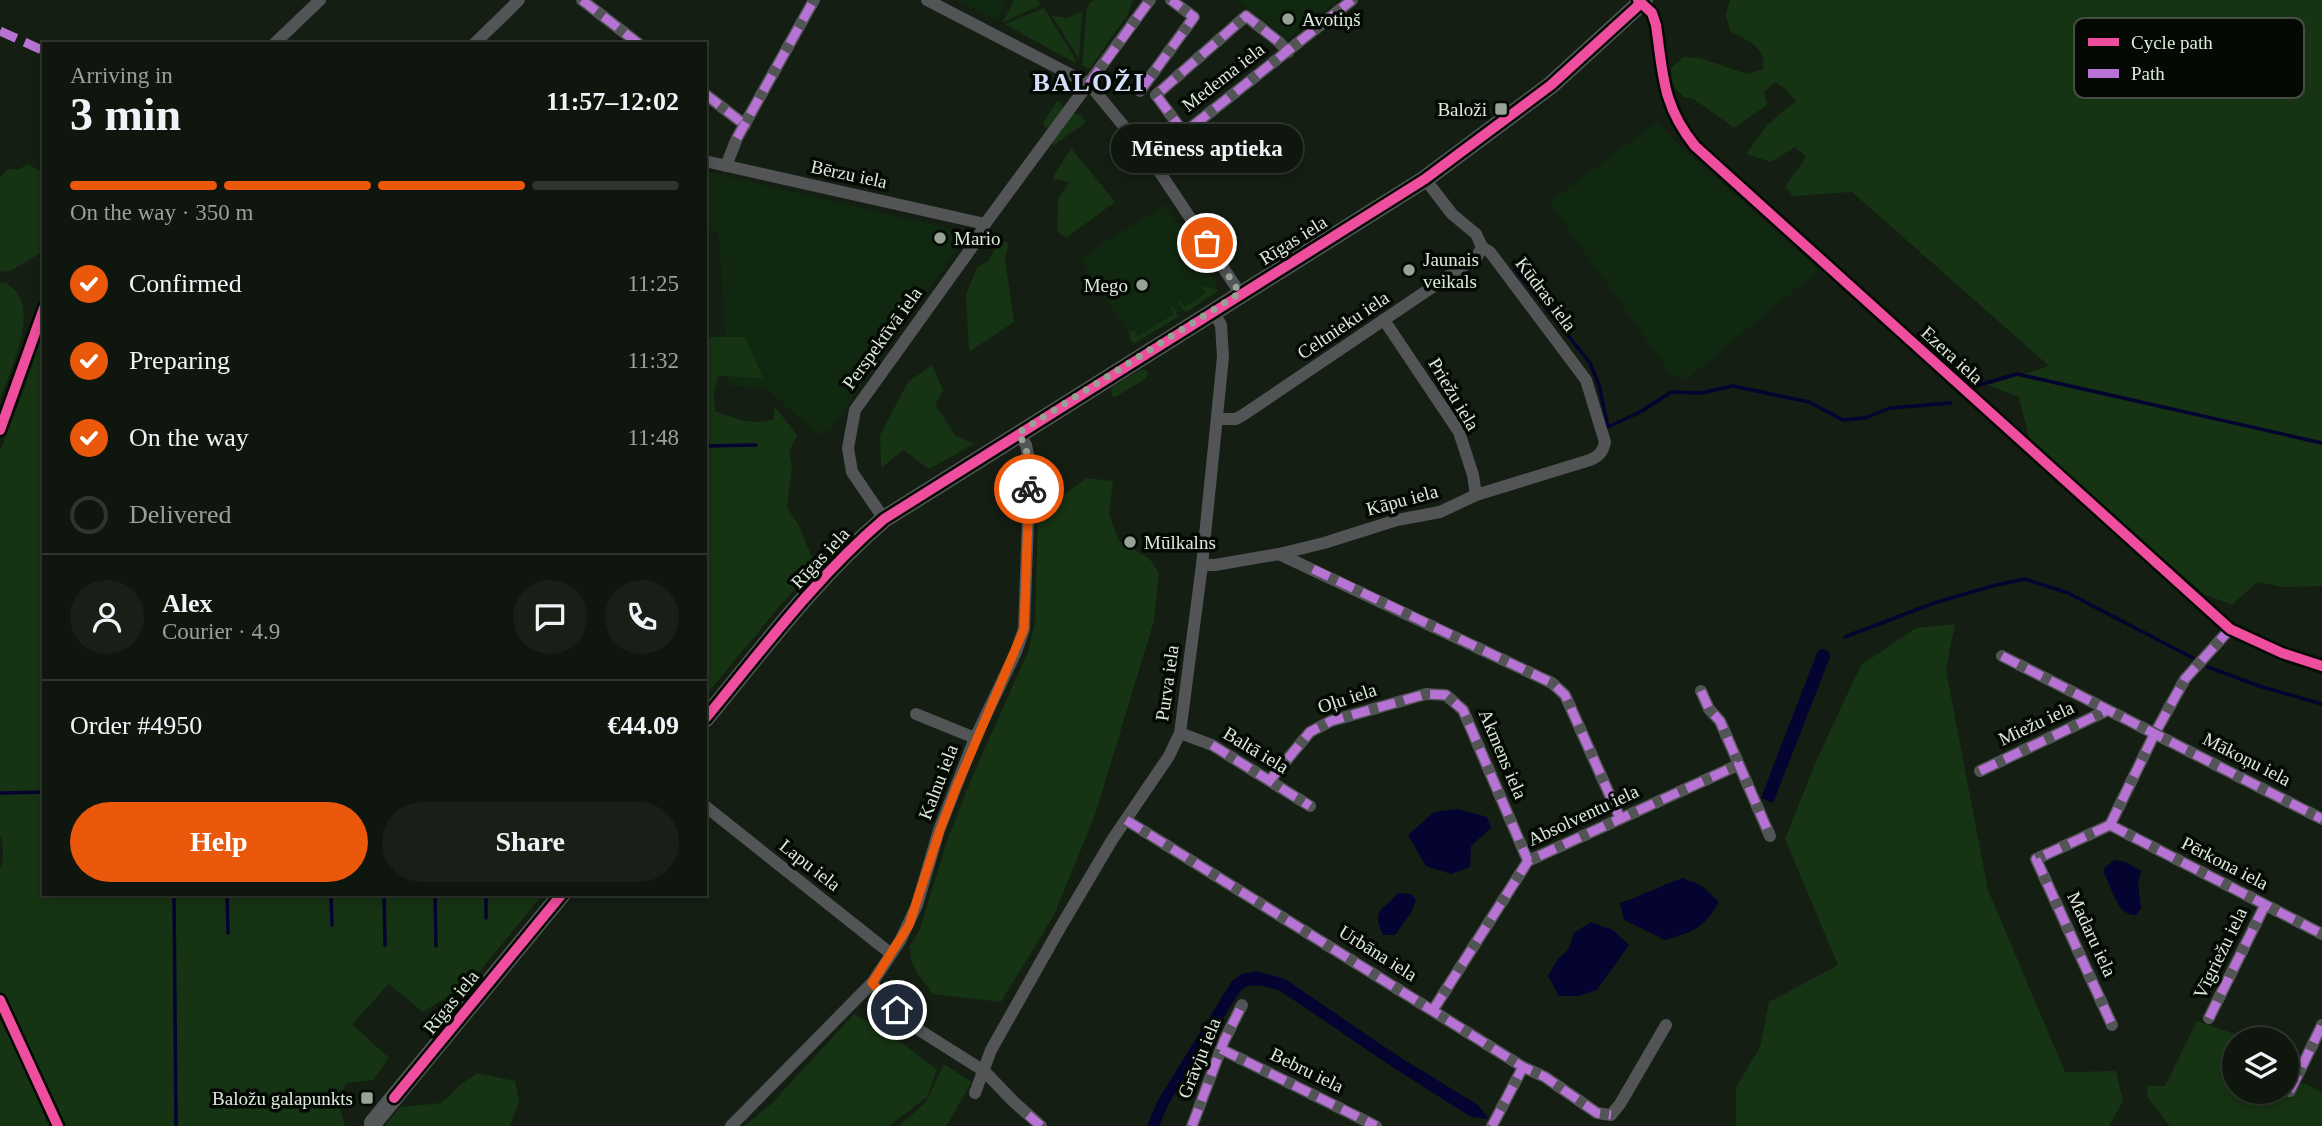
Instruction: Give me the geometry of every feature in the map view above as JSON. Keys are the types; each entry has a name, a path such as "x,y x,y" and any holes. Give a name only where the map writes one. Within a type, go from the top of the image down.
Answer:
{"main road":[{"name":"Rīgas iela","path":"707,717 814,588 851,548 884,519 1425,179 1551,85 1641,1"},
{"name":"Rīgas iela","path":"373,1123 560,896"}],"street":[{"path":"276,42 320,0"},
{"path":"476,42 519,0"},
{"path":"582,0 636,42"},
{"path":"726,166 729,154 814,0"},
{"path":"928,0 1089,84 1151,159 1240,293"},
{"name":"Perspektīvā iela","path":"884,519 852,472 848,449 855,410 975,243 985,223 1150,0"},
{"path":"1140,91 1194,17 1171,0"},
{"name":"Medema iela","path":"1151,159 1352,0"},
{"name":"Ezera iela","path":"1641,1 1652,13 1657,25 1668,101 1675,117 1695,146 2230,629 2282,653 2322,666"},
{"path":"1184,133 1156,95 1246,16 1288,52"},
{"path":"707,96 745,125"},
{"name":"Bērzu iela","path":"707,161 985,223"},
{"name":"Kūdras iela","path":"1425,179 1452,214 1476,234 1482,247 1490,253 1586,380 1605,442 1604,450"},
{"name":"Celtnieku iela","path":"1217,419 1236,419 1476,258 1482,247"},
{"name":"Purva iela","path":"975,1093 991,1050 1112,840 1169,756 1180,733 1202,565 1217,419 1223,340 1221,325 1213,311"},
{"name":"Priežu iela","path":"1384,320 1459,432 1473,475 1476,495"},
{"name":"Kalnu iela","path":"731,1126 872,983 900,941 913,915 940,830 975,738 1016,652 1024,629 1030,465 1026,444 1018,433"},
{"name":"Kāpu iela","path":"1202,565 1279,554 1397,520 1440,512 1476,495 1590,460 1604,450"},
{"path":"1279,554 1552,683 1565,695 1620,818"},
{"path":"2110,825 2185,679 2230,629"},
{"path":"2002,656 2155,733"},
{"path":"1701,691 1709,709 1720,721 1770,836"},
{"name":"Oļu iela","path":"1270,780 1300,742 1321,725 1426,694 1446,695 1456,701"},
{"name":"Akmens iela","path":"1456,701 1463,710 1528,861"},
{"name":"Miežu iela","path":"1980,771 2108,710"},
{"path":"916,714 975,738"},
{"name":"Baltā iela","path":"1180,733 1212,745 1310,806"},
{"name":"Mākoņu iela","path":"2155,733 2322,819"},
{"name":"Absolventu iela","path":"1433,1010 1528,861 1738,765"},
{"name":"Lapu iela","path":"707,808 890,953"},
{"name":"Urbāna iela","path":"1126,820 1523,1067 1545,1077 1597,1113 1611,1115 1620,1104 1666,1025"},
{"name":"Madaru iela","path":"2110,825 2036,859 2112,1025"},
{"name":"Pērkona iela","path":"2110,825 2322,934"},
{"name":"Vīgriežu iela","path":"2209,1018 2265,905"},
{"path":"872,983 916,1028 984,1071 1041,1126"},
{"name":"Grāvju iela","path":"1192,1126 1221,1049 1242,1005"},
{"path":"2299,1072 2322,1025"},
{"name":"Bebru iela","path":"1221,1049 1376,1126"},
{"path":"1492,1126 1523,1067"}],"shaded area":[{"path":"958,0 1006,0 997,20"},
{"path":"1014,0 1038,0 1041,5 1002,23"},
{"path":"1133,0 1127,16 1090,68 1087,68 1082,65 1087,8 1090,2"},
{"name":"Avotiņš","path":"1236,0 1338,0 1289,39"},
{"path":"1730,0 2322,0 2322,586 2282,587 2257,582 2232,605 2204,594 2070,477 2029,437 2019,397 1988,385 2049,366 1852,192 1793,196 1785,187 1806,157 1795,147 1771,162 1746,154 1768,124 1796,101 1786,90 1775,82 1764,92 1767,105 1734,128 1694,99 1684,97 1676,90 1671,68 1683,57 1700,58 1747,74 1763,69 1759,50 1730,31 1726,15"},
{"path":"1044,8 1076,60 1075,63 1005,24"},
{"path":"1082,11 1079,59 1052,16 1068,18"},
{"path":"1057,101 1063,109 1046,128 1043,123"},
{"path":"1072,114 1079,114 1086,122 1053,146 1052,137"},
{"path":"1657,122 1682,148 1819,270 1687,379 1672,376 1549,202"},
{"path":"1071,148 1115,202 1066,238 1057,231 1058,199 1069,182 1052,179"},
{"path":"28,164 42,174 42,247 39,254 10,271 0,272 0,178 8,169 19,169"},
{"path":"707,171 968,233 828,433 823,430 819,436 767,389 728,385 719,233 707,230"},
{"path":"1165,204 1216,283 1216,290 1132,339 1080,258"},
{"path":"999,240 1009,243 1005,258 1014,322 969,352 966,295 977,267 989,261"},
{"path":"6,282 18,294 23,305 24,318 15,361 0,399 0,283"},
{"path":"1200,286 1219,290 1187,312 1184,311 1178,302 1185,307 1206,293"},
{"path":"1173,306 1178,317 1135,343 1130,341 1130,332 1134,330 1138,336 1174,314 1170,307"},
{"path":"42,333 42,896 541,896 471,982 423,1012 389,984 352,1024 389,1058 373,1080 346,1083 338,1101 345,1126 0,1126 0,868 3,852 0,835 0,451"},
{"path":"707,336 745,337 763,378 718,376 714,393 715,411 758,422 773,419 775,407 797,435 789,452 792,467 787,507 799,526 816,567 707,694"},
{"path":"932,365 943,390 935,405 956,436 974,444 929,469 903,450 881,468 880,435 908,382"},
{"path":"1142,369 1148,372 1147,378 1115,397 1112,396 1111,388"},
{"path":"1086,478 1113,481 1109,515 1119,541 1149,558 1159,573 1154,621 1095,815 1054,915 1001,1002 933,994 917,973 909,947 919,931 948,838 972,777 1028,652 1035,623 1038,514"},
{"path":"1955,624 1946,670 1988,890 2065,1072 2116,1071 2123,1101 2109,1126 1736,1126 1736,1087 1760,1047 1769,1002 1838,965 1785,839 1816,761 1861,665 1916,628"},
{"path":"1821,649 1828,651 1830,657 1773,803 1761,798 1817,653"},
{"path":"1458,809 1487,817 1491,828 1471,846 1470,867 1451,874 1426,866 1408,835 1434,812"},
{"path":"2115,860 2126,862 2141,871 2138,883 2141,908 2136,915 2129,914 2120,906 2104,873 2105,867"},
{"path":"1683,878 1702,886 1719,902 1697,928 1665,940 1624,920 1620,903"},
{"path":"1398,893 1411,894 1416,900 1411,913 1395,935 1383,935 1378,919 1380,911"},
{"path":"1591,922 1613,930 1629,945 1597,990 1578,996 1559,996 1548,976 1558,959 1568,950 1574,933"},
{"path":"1256,971 1285,979 1398,1056 1478,1105 1489,1119 1471,1117 1279,990 1255,985 1241,990 1168,1105 1159,1126 1147,1126 1158,1100 1232,981 1242,974"},
{"path":"854,1014 895,1037 937,1070 927,1097 889,1126 744,1126 771,1104"},
{"path":"2197,1021 2222,1030 2222,1104 2299,1104 2299,1085 2305,1083 2322,1093 2322,1126 2170,1126 2148,1098 2147,1086 2165,1086"},
{"path":"944,1064 972,1082 946,1126 899,1126 926,1102"},
{"path":"477,1073 515,1081 519,1102 510,1126 385,1126 400,1107 442,1103"}],"waterway":[{"path":"1515,269 1590,363 1599,385 1608,427 1642,411 1671,392 1701,393 1733,386 1809,402 1843,420 1865,418 1890,408 1951,403"},
{"path":"1979,385 2017,374 2322,443"},
{"path":"707,446 756,445"},
{"path":"1845,637 1934,603 2025,579 2068,593 2193,658"},
{"path":"2208,667 2259,686 2322,704"},
{"path":"0,793 42,792"},
{"path":"174,896 176,1126"},
{"path":"227,896 228,933"},
{"path":"331,896 332,925"},
{"path":"384,896 385,945"},
{"path":"435,896 436,946"},
{"path":"486,896 486,918"}],"marked path":[{"path":"582,0 636,42"},
{"path":"737,138 814,0"},
{"path":"1089,84 1150,0"},
{"path":"1140,91 1194,17 1171,0"},
{"path":"1151,159 1352,0"},
{"path":"1184,133 1156,95 1246,16 1288,52"},
{"path":"0,31 42,50"},
{"path":"707,96 745,125"},
{"path":"1313,569 1552,683 1565,695 1620,818"},
{"path":"2110,825 2185,679 2230,629 2236,631"},
{"path":"2002,656 2322,819"},
{"path":"1701,691 1709,709 1720,721 1770,836"},
{"path":"1270,780 1310,732 1331,721 1426,694 1446,695 1463,710 1528,861"},
{"path":"1980,771 2108,710"},
{"path":"1212,745 1310,806"},
{"path":"1433,1010 1528,861 1738,765"},
{"path":"1126,820 1523,1067 1545,1077 1597,1113 1611,1115"},
{"path":"2110,825 2036,859 2112,1025"},
{"path":"2110,825 2322,934"},
{"path":"2209,1018 2265,905"},
{"path":"1192,1126 1224,1041 1242,1005"},
{"path":"2299,1072 2322,1025"},
{"path":"1221,1049 1376,1126"},
{"path":"1492,1126 1523,1067"},
{"path":"1028,1115 1041,1126"}],"cycle path":[{"path":"1638,0 1652,13 1670,103 1695,146 2230,629 2282,653 2322,666"},
{"path":"707,717 835,565 884,519 1425,179 1551,85 1641,3"},
{"path":"0,430 42,314"},
{"path":"394,1098 560,896"},
{"path":"0,1000 58,1126"}],"way so far":[{"path":"1029,489 1030,465 1026,444 1018,433 1240,293 1207,243"}],"place":[{"name":"Avotiņš","path":"1288,19"},
{"name":"Baloži","path":"1501,109"},
{"name":"Mario","path":"940,238"},
{"name":"Mēness aptieka","path":"1207,243"},
{"name":"Jaunais veikals","path":"1409,270"},
{"name":"Mego","path":"1142,285"},
{"name":"Mūlkalns","path":"1130,542"},
{"name":"Baložu galapunkts","path":"367,1098"}],"district":[{"name":"BALOŽI","path":"1089,82"}],"route":[{"path":"897,1010 872,983 909,925 940,830 975,738 1016,652 1024,629 1029,489"}]}
